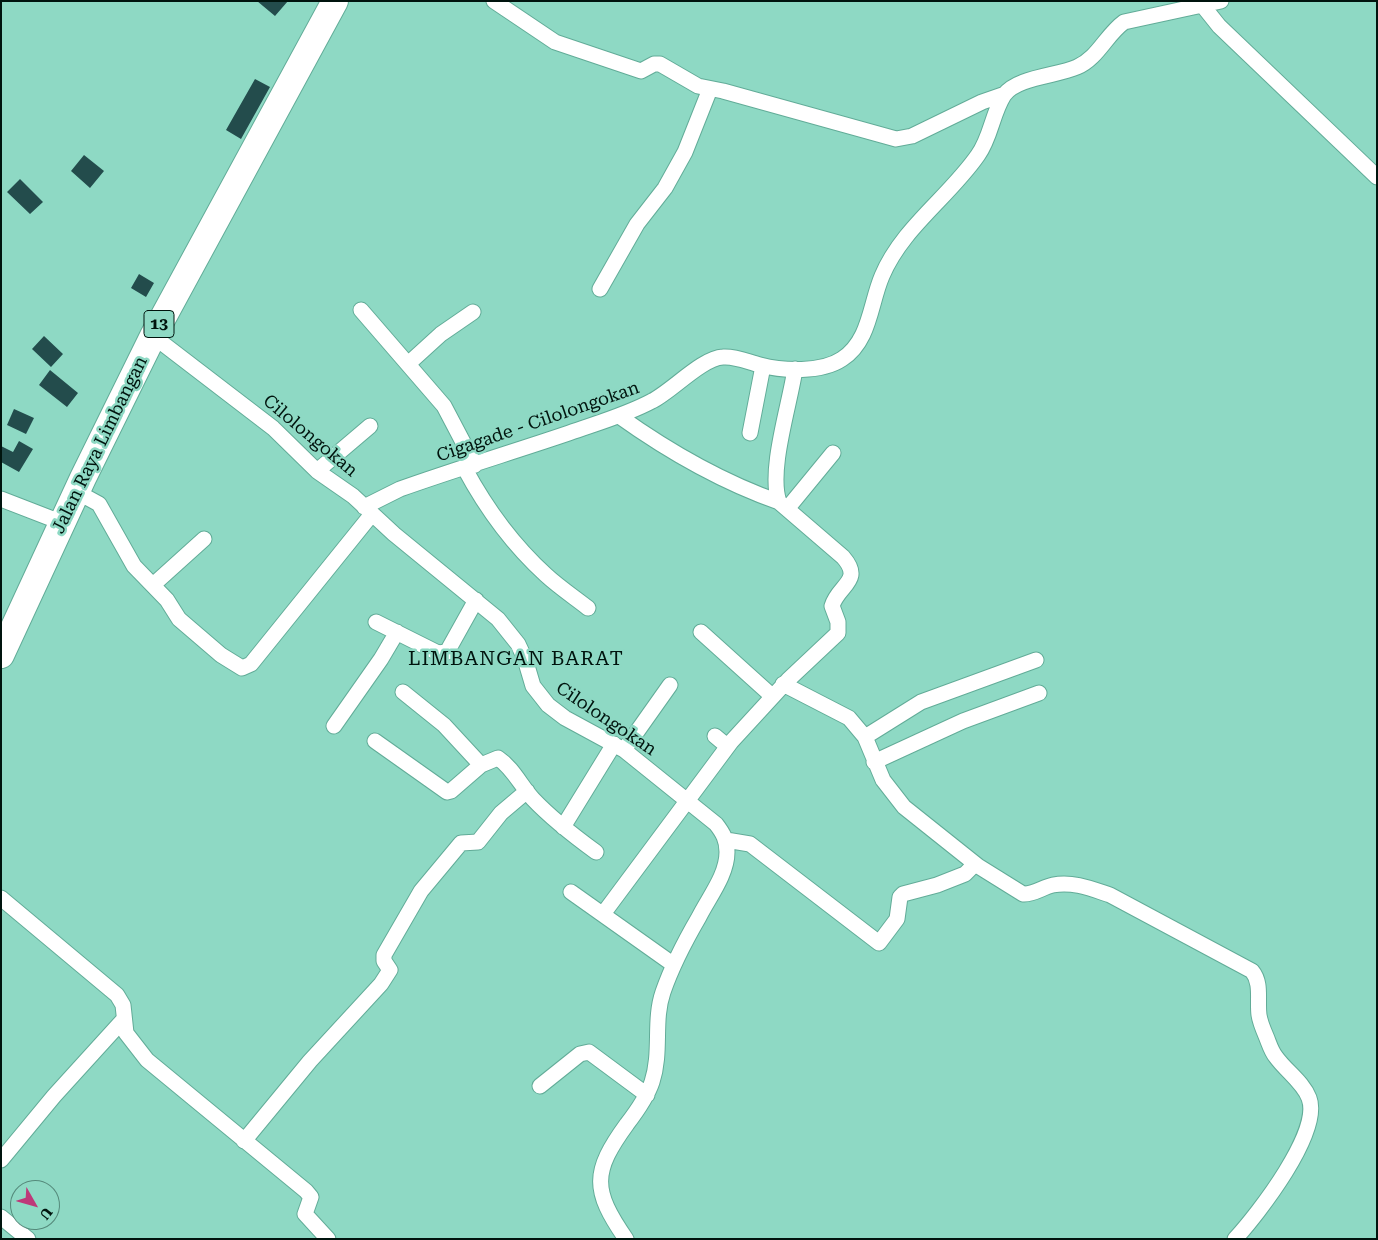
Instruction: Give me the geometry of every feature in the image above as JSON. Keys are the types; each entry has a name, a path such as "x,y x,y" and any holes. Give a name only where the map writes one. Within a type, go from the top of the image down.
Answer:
{"highway":[{"name":"Jalan Raya Limbangan","path":"1,655 152,336 334,1"}],"street":[{"path":"494,1 548,38 562,45 641,71 654,64 660,64 693,84 710,89 724,90 896,139 912,136 982,102 1005,94 1012,87 1065,72 1087,63 1124,22 1221,1"},
{"path":"1203,6 1219,26 1377,177"},
{"path":"600,289 637,224 658,198 686,152 710,89"},
{"name":"Cigagade - Cilolongokan","path":"368,511 400,489 619,416 668,392 716,358 732,357 763,366 795,369 818,368 843,359 861,339 868,323 875,294 892,257 926,214 980,153 1005,94"},
{"path":"361,310 444,406 470,467 480,497 513,540 546,575 588,608"},
{"path":"408,364 441,334 474,312"},
{"name":"Cilolongokan","path":"152,336 273,428 317,471 476,600 510,631 525,659 533,686 548,705 565,718 619,747 716,824 726,840"},
{"path":"750,433 763,366"},
{"path":"783,505 776,493 778,460 795,369"},
{"path":"603,914 727,746 772,696 838,633 838,622 833,602 852,574 851,568 843,557 783,505 695,464 649,438 619,416"},
{"path":"317,471 370,426"},
{"path":"783,505 833,453"},
{"path":"77,492 96,501 102,507 127,555 170,604 176,615 237,667 247,667 368,511"},
{"path":"1,499 63,523"},
{"path":"153,585 204,539"},
{"path":"376,622 438,653 447,652 476,600"},
{"path":"334,726 382,659 397,632"},
{"path":"701,632 772,696"},
{"path":"865,738 921,702 1036,660"},
{"path":"784,684 838,710 858,726 883,780 904,807 976,865 1023,894 1031,894 1053,886 1071,884 1110,895 1233,959 1256,975 1259,1014 1266,1037 1275,1056 1306,1092 1312,1110 1310,1122 1299,1148 1252,1222 1235,1239"},
{"path":"563,827 619,747 670,685"},
{"path":"403,692 444,725 481,765"},
{"path":"874,762 963,721 1039,693"},
{"path":"715,736 727,746"},
{"path":"375,741 446,792 451,791 481,765 498,758 506,764 527,791 563,827 596,852"},
{"path":"244,1141 310,1061 381,984 390,970 384,961 384,955 424,886 461,843 478,842 498,816 527,791"},
{"path":"626,1239 602,1196 601,1173 606,1155 647,1095 657,1062 660,1005 674,965 720,878 727,853 726,840 750,844 879,942 897,919 900,897 903,894 937,885 966,874 976,865"},
{"path":"571,892 674,965"},
{"path":"1,898 117,994 123,1005 126,1033 129,1040 147,1060 309,1195 310,1200 305,1214 328,1239"},
{"path":"1,1160 54,1096 124,1019"},
{"path":"540,1086 580,1054 590,1052 647,1095"},
{"path":"1,1217 28,1239"}],"building":[{"path":"257,1 288,1 275,16"},
{"path":"255,79 270,87 241,139 226,130"},
{"path":"84,155 104,171 90,188 71,171"},
{"path":"20,179 43,202 30,214 7,192"},
{"path":"139,274 154,283 146,297 131,288"},
{"path":"44,336 63,354 51,367 32,349"},
{"path":"50,370 78,393 67,407 39,385"},
{"path":"14,409 34,418 26,434 7,425"},
{"path":"19,441 33,449 19,472 1,462 1,446 13,452"}],"district":[{"name":"LIMBANGAN BARAT","path":"516,659"}]}
